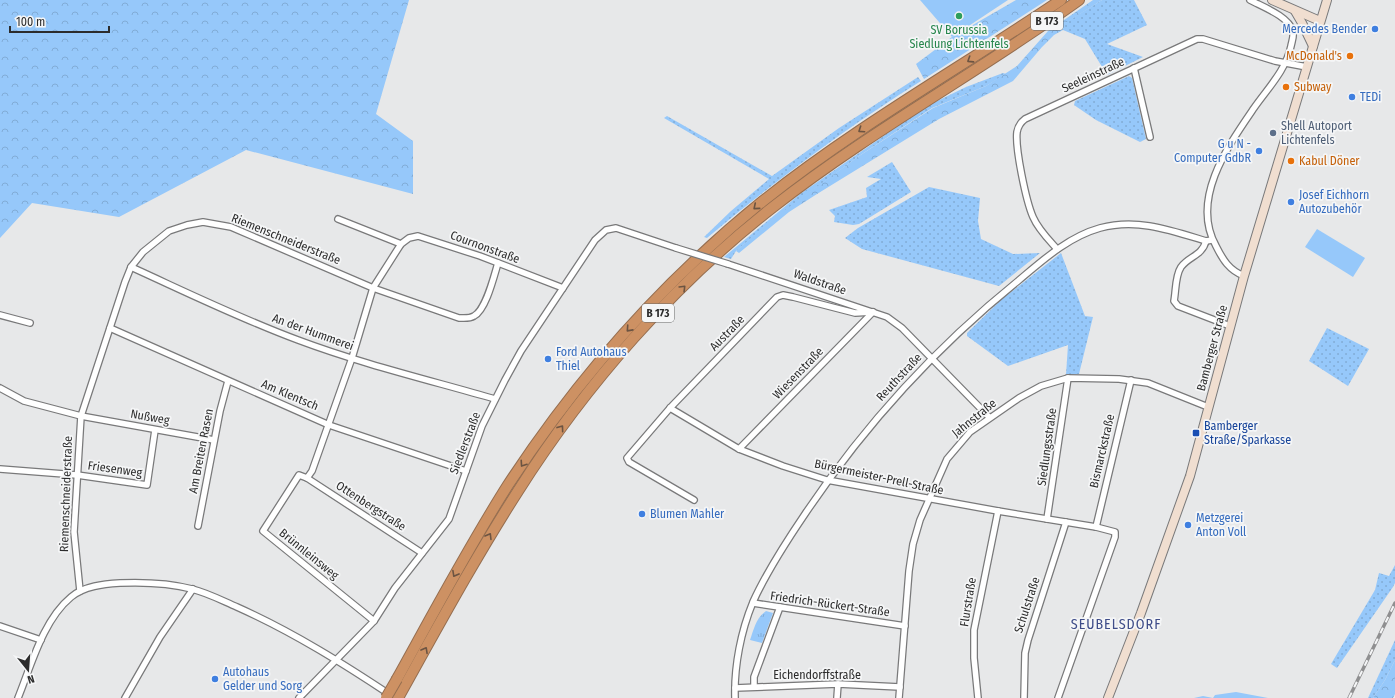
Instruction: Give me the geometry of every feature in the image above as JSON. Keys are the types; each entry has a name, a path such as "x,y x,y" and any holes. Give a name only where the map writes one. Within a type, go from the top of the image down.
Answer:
{"highway":[{"name":"B 173","path":"398,698 402,681 482,527 535,446 563,407 596,367 666,289 705,251 763,202 824,155 1061,0"},
{"name":"B 173","path":"386,698 402,681 515,495 545,450 606,370 675,295 712,258 772,207 831,164 1079,0"}],"street":[{"path":"1244,276 1227,266 1209,241 1206,210 1211,185 1238,133 1287,63 1294,36 1290,24 1287,21 1250,0"},
{"path":"1272,0 1294,11 1320,21"},
{"name":"Bamberger Straße","path":"1108,698 1171,531 1190,476 1244,276 1326,0"},
{"path":"1294,11 1302,23 1313,46"},
{"name":"Seeleinstraße","path":"1057,249 1040,230 1028,203 1020,162 1017,133 1019,126 1025,119 1197,39 1307,67"},
{"path":"1134,68 1150,137"},
{"path":"307,478 329,425 352,358 373,288 401,244 338,219"},
{"name":"Riemenschneiderstraße","path":"80,591 74,532 81,416 131,267 150,245 168,231 187,225 203,222 231,227 249,233 373,288 459,318 474,316 481,310 498,263"},
{"name":"Reuthstraße","path":"735,698 741,641 753,603 768,571 827,480 882,411 932,358 997,298 1057,249 1078,236 1098,228 1130,223 1158,226 1209,241"},
{"name":"Waldstraße","path":"609,229 623,230 728,264 873,312 896,323 989,417"},
{"name":"Siedlerstraße","path":"299,698 337,661 374,621 395,588 448,519 473,448 495,399 521,352 595,240 602,232 609,229"},
{"name":"Cournonstraße","path":"401,244 413,236 425,237 563,288"},
{"path":"1209,241 1201,252 1181,267 1178,273 1174,301 1178,306 1230,326"},
{"name":"An der Hummerei","path":"131,267 228,312 298,340 352,358 495,399"},
{"name":"Austraße","path":"694,500 629,462 627,458 670,408 777,297 793,297 855,313 873,312"},
{"name":"Wiesenstraße","path":"739,449 873,312"},
{"path":"0,315 30,323"},
{"name":"Am Klentsch","path":"110,328 329,425 466,470"},
{"name":"Jahnstraße","path":"899,698 909,570 913,544 928,499 947,459 956,445 989,417 1041,386 1068,378 1120,378 1148,383 1208,408"},
{"name":"Siedlungsstraße","path":"1047,519 1068,378"},
{"name":"Bismarckstraße","path":"1096,527 1131,380"},
{"name":"Am Breiten Rasen","path":"198,526 214,440 228,381"},
{"name":"Nußweg","path":"0,388 24,401 81,416 214,440"},
{"name":"Bürgermeister-Prell-Straße","path":"670,408 739,449 783,466 827,480 928,499 1096,527 1115,532 1115,537 1058,698"},
{"name":"Friesenweg","path":"0,469 77,475 147,485 155,430"},
{"name":"Ottenbergstraße","path":"300,475 307,478 422,553"},
{"name":"Brünnleinsweg","path":"300,475 263,531 374,621"},
{"name":"Flurstraße","path":"978,698 974,658 974,630 998,511"},
{"name":"Schulstraße","path":"1024,698 1025,653 1028,640 1066,522"},
{"path":"18,698 41,640 64,604 80,591 104,585 135,582 167,584 193,589 266,620 337,661 395,698"},
{"path":"125,698 160,636 193,589"},
{"name":"Friedrich-Rückert-Straße","path":"753,603 905,626"},
{"path":"754,686 754,677 780,607"},
{"path":"0,626 41,640"},
{"path":"837,698 838,684"},
{"name":"Eichendorffstraße","path":"735,688 754,686 838,684 900,686"}],"green space":[{"path":"0,0 409,0 376,114 413,141 413,194 246,150 119,217 32,203 0,238"},
{"name":"SV Borussia Siedlung Lichtenfels","path":"920,0 1008,0 952,37"},
{"path":"1016,0 1047,0 924,79 916,64 952,37"},
{"path":"1093,0 1102,0 1061,26 1063,30 1054,35 1042,47 1013,81 939,119 789,212 739,253 736,251 774,218 859,156 933,108 986,86 1017,66 1048,31"},
{"path":"1102,0 1134,0 1147,25 1107,44 1143,57 1107,75 1085,39 1063,30 1060,26"},
{"path":"1003,73 1006,74 986,86 932,108 859,156 774,219 736,251 731,259 724,257 800,194 908,119 931,104 966,87"},
{"path":"1129,76 1132,78 1146,139 1140,142 1096,120 1074,105 1075,101"},
{"path":"918,77 921,81 838,136 707,238 704,237 731,211 769,179 664,118 667,116 772,176 839,128"},
{"path":"892,162 911,192 859,224 853,225 834,222 835,216 829,210 867,197 866,188 881,179 867,177"},
{"path":"929,187 980,198 978,221 981,239 1013,254 1040,253 999,286 862,249 845,238 858,228"},
{"path":"1317,229 1365,258 1353,277 1305,247"},
{"path":"1061,253 1085,316 1093,317 1079,374 1066,375 1068,345 1008,366 967,336 967,333 1001,300"},
{"path":"1327,328 1369,349 1348,386 1309,361"},
{"path":"1395,565 1395,583 1393,587 1337,668 1331,664 1375,590 1379,573 1389,576"},
{"path":"766,611 773,613 762,643 750,640 758,620"},
{"path":"1395,640 1395,660 1385,680 1373,698 1368,698"},
{"path":"1395,660 1395,694 1393,698 1373,698 1385,680"},
{"path":"1236,692 1268,698 1213,698 1215,695"},
{"path":"1203,696 1213,698 1194,698"}],"railway":[{"path":"1349,698 1395,603"}],"place":[{"name":"SV Borussia Siedlung Lichtenfels","path":"959,16"},
{"name":"Mercedes Bender","path":"1375,29"},
{"name":"McDonald's","path":"1350,56"},
{"name":"Subway","path":"1286,87"},
{"name":"TEDi","path":"1352,97"},
{"name":"Shell Autoport Lichtenfels","path":"1273,133"},
{"name":"G u N - Computer GdbR","path":"1259,151"},
{"name":"Kabul Döner","path":"1291,161"},
{"name":"Josef Eichhorn Autozubehör","path":"1291,202"},
{"name":"Ford Autohaus Thiel","path":"548,359"},
{"name":"Bamberger Straße/Sparkasse","path":"1196,433"},
{"name":"Blumen Mahler","path":"642,514"},
{"name":"Metzgerei Anton Voll","path":"1188,525"},
{"name":"Autohaus Gelder und Sorg","path":"215,679"}],"district":[{"name":"SEUBELSDORF","path":"1116,624"}]}
